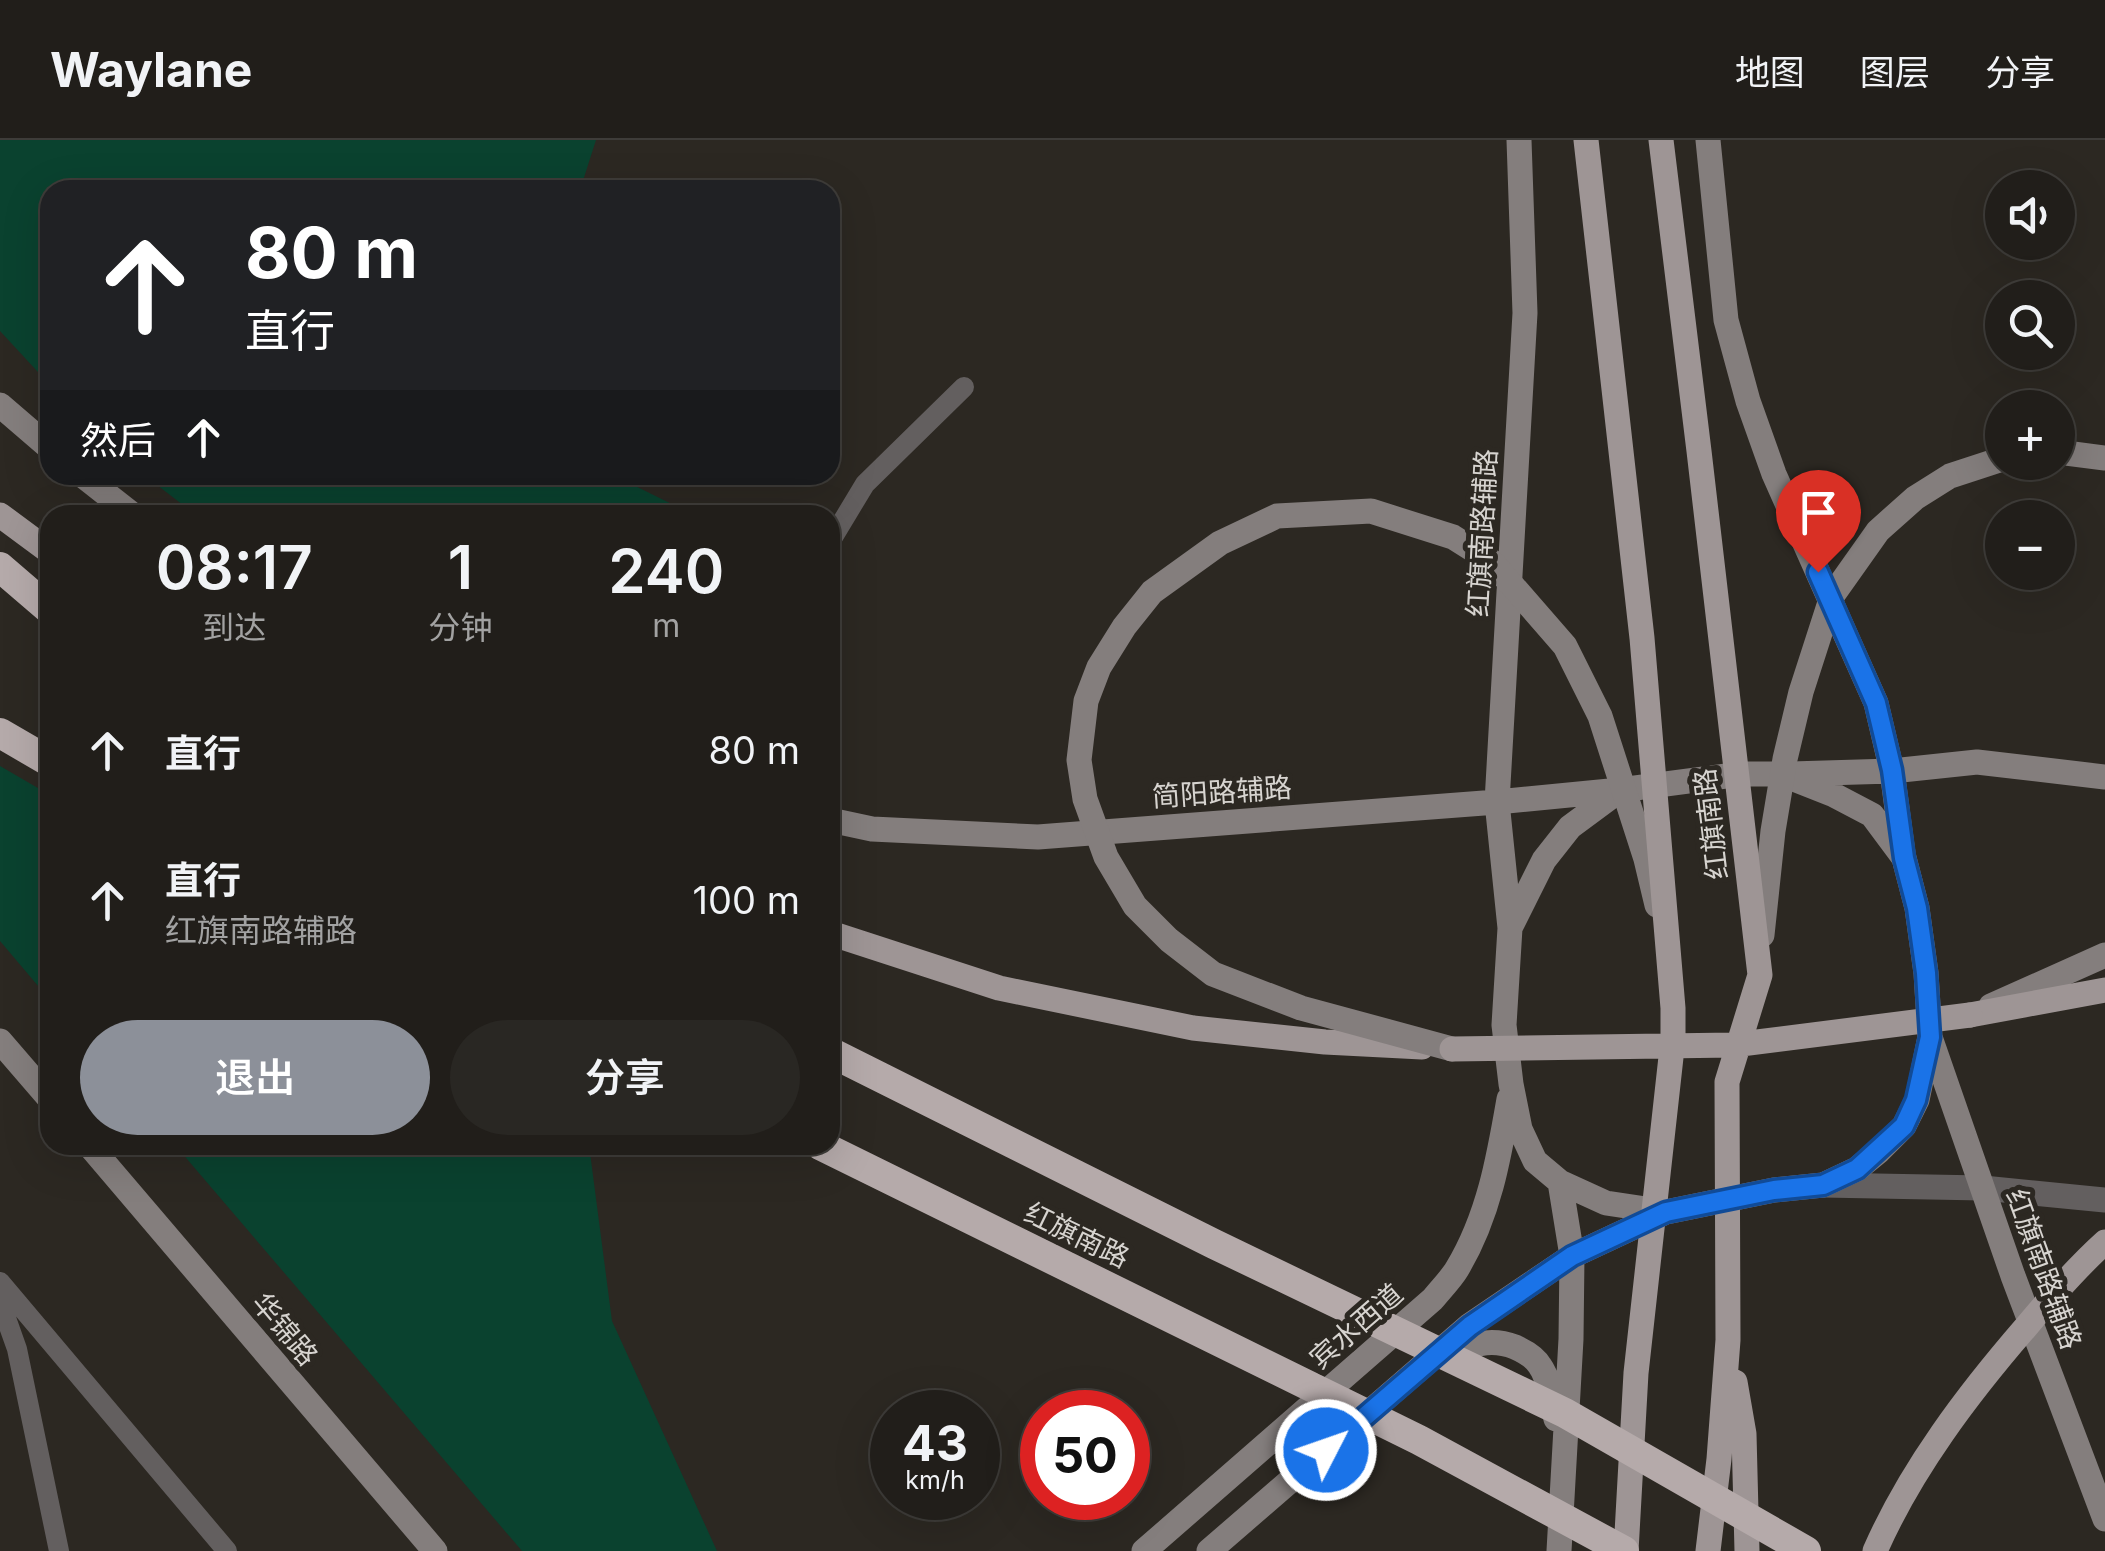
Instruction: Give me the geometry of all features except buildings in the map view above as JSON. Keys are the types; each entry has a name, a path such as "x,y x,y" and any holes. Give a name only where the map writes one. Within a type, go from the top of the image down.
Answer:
{"highway":[{"path":"0,566 40,601"},
{"path":"0,733 40,756"},
{"name":"红旗南路","path":"840,1057 1214,1244 1565,1413 1806,1551"},
{"name":"红旗南路","path":"840,1155 1420,1440 1625,1551"}],"main road":[{"name":"红旗南路辅路","path":"1510,928 1497,802 1525,313 1519,140"},
{"name":"红旗南路","path":"1586,140 1642,638 1674,1008 1636,1373 1625,1551"},
{"name":"红旗南路","path":"1661,140 1760,975 1727,1082 1728,1340 1708,1551"},
{"path":"1209,1551 1470,1326 1572,1256 1666,1212 1774,1190 1823,1185 1857,1169 1904,1126 1916,1100 1930,1037 1926,973 1892,770 1876,703 1774,474 1748,401 1726,320 1708,140"},
{"path":"0,405 40,439"},
{"path":"2075,454 2105,458"},
{"path":"1760,975 1767,882 1785,758 1801,692 1832,596 1878,530 1915,498 1950,476 1985,465"},
{"path":"95,485 120,505"},
{"path":"1452,1048 1301,1008 1214,974 1169,940 1136,906 1106,858 1085,799 1079,760 1086,701 1100,666 1124,627 1152,592 1220,543 1278,516 1371,511 1453,538 1492,562 1565,646 1600,716 1646,859 1659,914 1673,1039"},
{"path":"0,515 40,545"},
{"name":"简阳路辅路","path":"840,822 872,829 1038,836 1497,802 1740,774 1892,770 1977,762 2105,777"},
{"path":"1782,774 1872,815 1904,858"},
{"path":"1620,790 1570,827 1544,860 1510,928 1504,1026 1520,1129 1535,1161 1560,1182 1606,1203 1666,1212"},
{"path":"840,936 999,988 1194,1028 1325,1042 1452,1048 1733,1045 1970,1016 2105,990"},
{"path":"1970,1016 2105,955"},
{"name":"红旗南路辅路","path":"1930,1037 2013,1276 2105,1519"},
{"path":"0,1041 40,1087"},
{"name":"宾水西道","path":"1144,1551 1433,1299 1456,1270 1482,1218 1498,1166 1511,1084"},
{"name":"华锦路","path":"98,1155 435,1551"},
{"path":"1559,1551 1572,1256 1560,1182"},
{"path":"1876,1551 1932,1448 1994,1363 2078,1266 2105,1242"},
{"path":"1728,1340 1744,1434 1747,1551"},
{"path":"1414,1374 1467,1346 1488,1341 1503,1342 1526,1352 1540,1366 1565,1453"}],"street":[{"path":"1823,1185 1983,1188 2105,1200"}],"lane":[{"path":"840,525 865,484 964,388"},
{"path":"0,1282 227,1551"},
{"path":"0,1300 17,1350 59,1551"}],"green space":[{"path":"0,140 596,140 583,180 40,180 40,374 0,331"},
{"path":"157,485 633,485 674,505 183,505"},
{"path":"0,766 40,789 40,988 0,941"},
{"path":"184,1155 590,1155 612,1321 717,1551 522,1551"}],"route":[{"path":"1326,1450 1470,1326 1572,1256 1666,1212 1774,1190 1823,1185 1857,1169 1904,1126 1916,1100 1930,1037 1917,908 1876,703 1818,572"}]}
